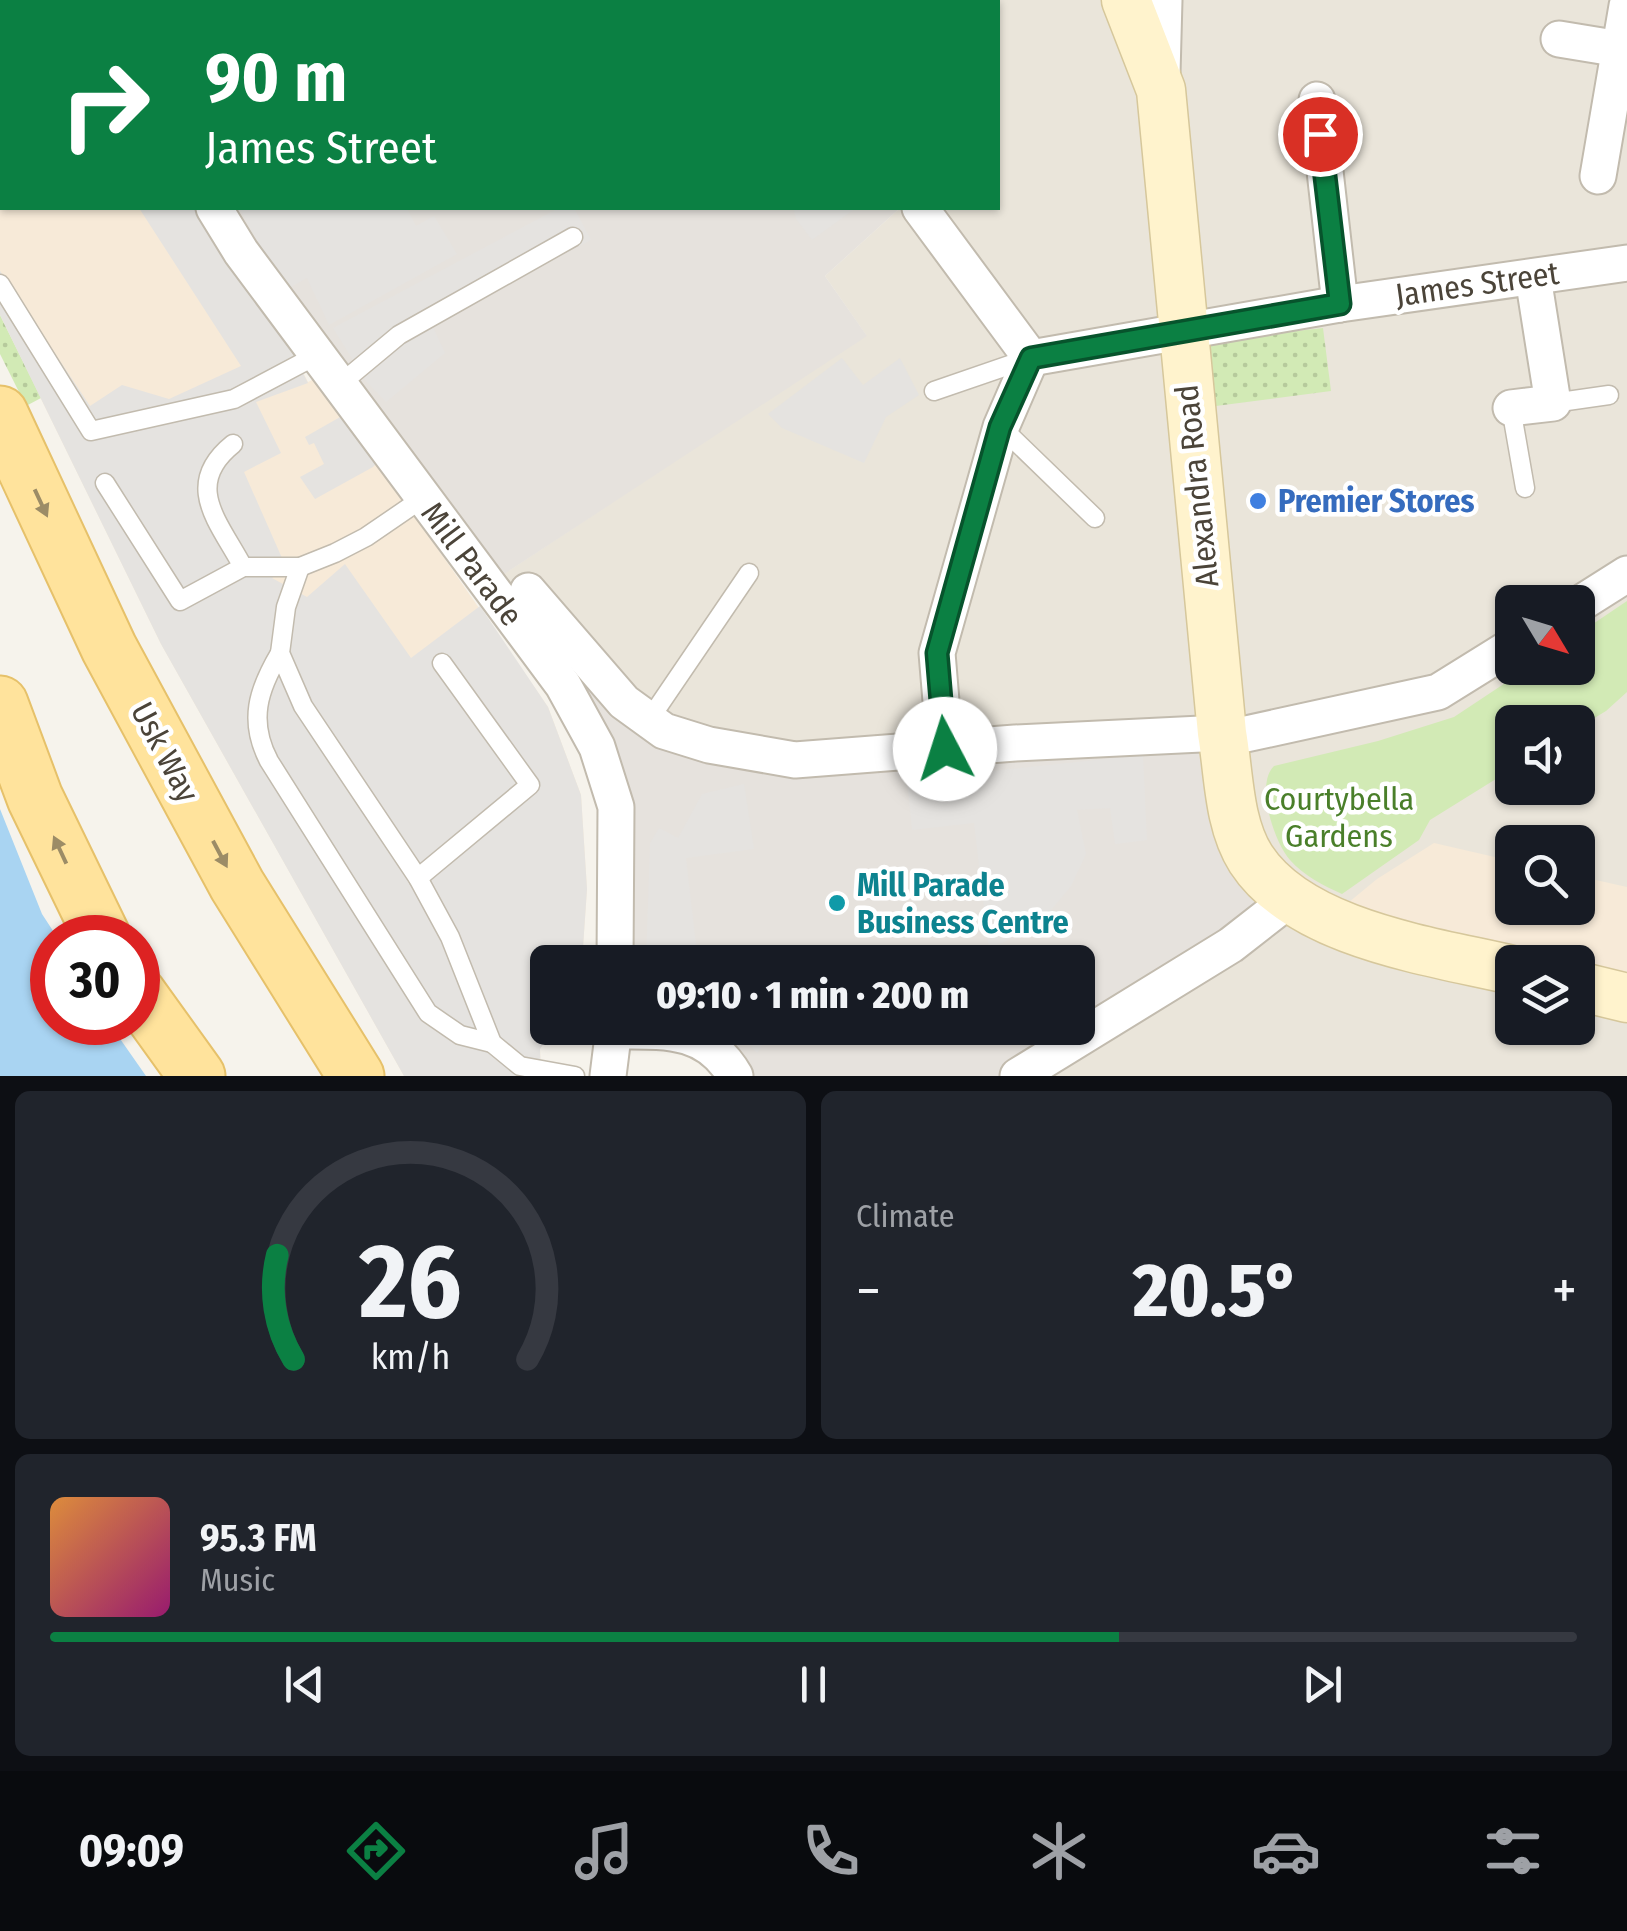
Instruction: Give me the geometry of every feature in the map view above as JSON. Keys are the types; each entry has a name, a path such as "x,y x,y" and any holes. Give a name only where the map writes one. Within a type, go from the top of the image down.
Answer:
{"main road":[{"name":"Usk Way","path":"0,414 109,648 237,885 356,1076"},
{"path":"0,704 35,798 92,915"},
{"path":"160,1025 197,1076"}],"street":[{"name":"Alexandra Road","path":"1126,0 1161,90 1222,736 1234,813 1251,858 1290,899 1326,920 1495,966"},
{"path":"1161,90 1164,0"},
{"path":"1598,176 1627,6"},
{"path":"1560,39 1620,49"},
{"path":"1316,100 1340,304"},
{"name":"Mill Parade","path":"220,210 241,252 563,685 597,747 616,807 615,945"},
{"path":"921,210 1031,358 1000,427 937,653 945,749"},
{"name":"James Street","path":"1031,358 1340,304 1627,264"},
{"path":"1510,408 1553,403 1533,276"},
{"path":"1595,594 1627,574"},
{"name":"Mill Parade","path":"528,591 624,702 664,732 709,745 795,760 1222,736 1438,692 1495,657"},
{"path":"1018,1076 1232,945 1290,899"},
{"path":"1595,990 1627,998"},
{"path":"608,1076 612,1045"},
{"path":"710,1045 735,1076"}],"lane":[{"path":"339,385 399,335 574,237"},
{"path":"0,284 91,431 234,399 317,355"},
{"path":"934,390 1031,358"},
{"path":"1553,403 1608,395"},
{"path":"1510,408 1525,488"},
{"path":"1000,427 1095,518"},
{"path":"233,444 209,468 206,493 244,567"},
{"path":"105,483 180,602 244,567 300,567 366,537 423,498"},
{"path":"300,567 286,607 280,653 263,680 256,713 261,746 428,1014 460,1035 492,1043"},
{"path":"649,720 749,573"},
{"path":"280,653 304,706 418,878 450,937 492,1043 520,1066 576,1076"},
{"path":"418,878 530,785 442,663"}],"shaded area":[{"path":"1000,0 1627,0 1627,1076 1018,1076 1068,1045 1095,1045 1095,1029 1231,945 709,745 487,585 866,335 825,276 898,210 1000,210"},
{"path":"0,210 200,210 308,382 318,377 548,707 581,795 587,889 583,945 530,945 530,1045 543,1045 541,1076 404,1076 161,644 0,315"},
{"path":"140,210 200,210 308,383 256,402 281,453 244,472 286,567 272,578 307,597 345,564 411,658 480,606 548,707 581,795 587,889 583,945 530,945 530,1045 543,1045 541,1076 404,1076 161,644 0,315 0,271 90,406 122,385 169,399 241,366"},
{"path":"225,210 898,210 825,276 867,336 489,584 624,702 709,745 1222,733 1290,899 1095,1025 1095,945 614,945 597,747"},
{"path":"240,210 408,210 416,226 434,216 457,254 329,325 307,278 285,290"},
{"path":"555,210 575,210 591,240 431,323 445,353 386,402 366,381 333,328"},
{"path":"794,210 853,210 812,240"},
{"path":"842,358 863,385 900,358 919,395 886,417 864,463 782,428 768,414"},
{"path":"349,412 381,459 315,499 300,477 324,464 314,443 309,445 305,437"},
{"path":"1143,755 1147,840 1115,844 1110,808 1077,810 1086,854 1071,886 1038,926 998,945 989,945 974,823 912,830 907,780"},
{"path":"744,784 754,849 686,858 696,945 647,945 650,843 659,828 678,838 702,794"},
{"path":"1434,843 1495,857 1495,925 1595,925 1595,880 1627,887 1627,997 1595,989 1595,945 1495,945 1495,958 1326,921 1377,879"},
{"path":"660,1045 1063,1045 1015,1076 735,1076 734,1072"}],"green space":[{"path":"0,315 41,398 26,406 0,354"},
{"path":"1323,328 1331,391 1216,406 1210,341"},
{"name":"Courtybella Gardens","path":"1627,601 1627,692 1606,711 1595,718 1595,705 1495,705 1495,780 1430,820 1419,840 1342,894 1314,880 1290,860 1278,840 1266,799 1266,786 1274,766 1378,741 1454,717 1502,685 1595,685 1595,623"}],"water":[{"path":"0,809 43,915 30,915 30,1045 124,1045 146,1076 0,1076"}],"place":[{"name":"Premier Stores","path":"1258,501"},
{"name":"Mill Parade Business Centre","path":"837,903"}],"route":[{"path":"945,749 937,653 1000,427 1031,358 1340,304 1320,134"}]}
